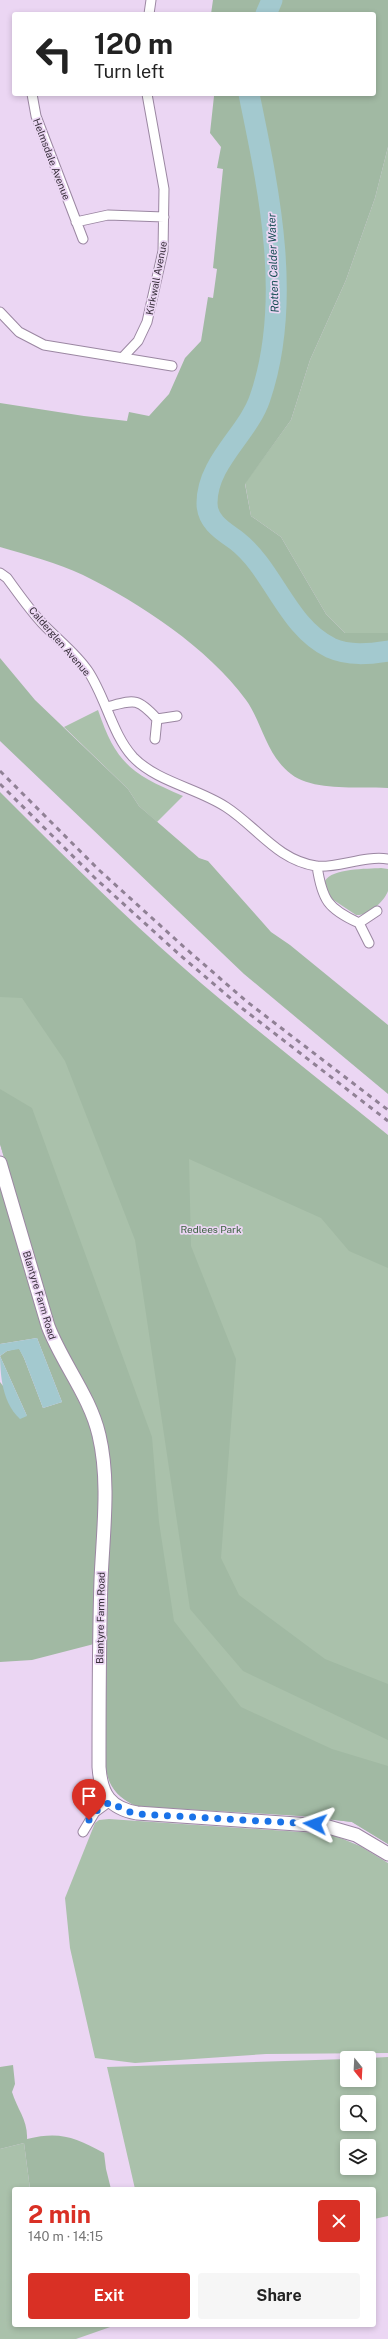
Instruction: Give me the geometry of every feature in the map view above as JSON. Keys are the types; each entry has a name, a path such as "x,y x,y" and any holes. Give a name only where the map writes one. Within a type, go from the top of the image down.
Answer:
{"main road":[{"name":"Blantyre Farm Road","path":"0,1163 48,1326 57,1350 92,1415 102,1451 104,1479 100,1629 99,1767 103,1788 110,1802"},
{"path":"110,1802 126,1811 138,1814 325,1826 356,1834 388,1854"}],"street":[{"path":"149,12 151,0"},
{"name":"Helmsdale Avenue","path":"32,96 36,116 83,239"},
{"name":"Kirkwall Avenue","path":"122,358 138,341 147,322 163,250 164,189 147,96"},
{"path":"76,222 108,215 164,217"},
{"path":"0,312 19,332 44,345 172,366"},
{"name":"Calderglen Avenue","path":"0,573 7,578 42,623 88,670 107,707 119,738 133,757 147,769 199,792 227,808 280,852 298,861 317,866 357,860 388,859"},
{"path":"107,707 130,700 141,702 157,719 156,740"},
{"path":"157,719 177,716"},
{"path":"317,866 320,889 328,904 342,915 359,923 370,943"},
{"path":"359,923 377,911"},
{"path":"83,1832 95,1812 110,1802"}],"green space":[{"path":"388,147 388,633 345,633 326,614 281,537 251,516 245,483 291,420 310,360 346,280 375,198"},
{"path":"98,710 112,743 119,755 128,765 151,781 183,796 157,822 139,806 128,789 64,727"},
{"name":"Redlees Park","path":"0,800 251,1034 388,1143 388,1844 352,1822 302,1816 136,1806 118,1794 110,1781 106,1764 105,1744 110,1480 45,1294 0,1144"},
{"path":"381,868 388,869 388,891 383,900 370,911 361,915 356,915 329,897 325,881 329,877 342,871"},
{"path":"109,1819 331,1834 360,1846 388,1863 388,2053 376,2053 376,2051 340,2051 340,2053 266,2054 135,2063 95,2058 70,1948 65,1898 95,1823 99,1820"},
{"path":"388,2057 388,2216 376,2219 376,2187 135,2187 107,2067 340,2059 340,2087 376,2087 376,2058"},
{"path":"24,2143 30,2187 12,2187 12,2327 110,2327 76,2339 0,2339 0,2149"}],"shaded area":[{"path":"213,0 388,0 388,147 375,198 346,280 310,360 291,420 245,484 251,516 281,537 326,614 345,633 388,633 388,788 324,786 301,780 291,774 276,758 246,700 213,662 172,628 127,599 83,575 53,563 0,547 0,403 127,421 129,412 149,416 169,394 185,358 201,341 208,297 213,298 217,269 213,268 223,169 217,168 221,147 210,133 214,96 376,96 376,12 211,12"},
{"path":"0,658 35,700 128,789 139,806 199,858 208,861 271,932 290,945 388,1025 388,1094 244,974 0,741"},
{"path":"0,792 98,889 187,971 272,1042 388,1135 388,1268 349,1251 321,1218 189,1159 191,1246 236,1359 221,1558 239,1595 325,1659 388,1684 388,1740 243,1671 190,1609 135,1240 65,1061 22,998 0,997"},
{"path":"0,1089 32,1108 152,1437 159,1522 174,1621 241,1707 332,1749 388,1766 388,1844 352,1822 302,1816 136,1806 118,1795 109,1781 105,1744 110,1480 52,1319 0,1144"},
{"path":"0,1183 47,1340 85,1413 91,1431 99,1469 99,1486 94,1644 32,1660 0,1662 0,1382 27,1416 0,1356 7,1351 19,1348 43,1408 62,1402 37,1338 0,1344"},
{"path":"37,1338 62,1402 43,1408 24,1358 19,1349 7,1351 0,1356 0,1344"},
{"path":"0,1356 27,1416 20,1419 8,1403 5,1394 2,1384"},
{"path":"13,2065 15,2084 12,2092 26,2126 27,2139 49,2136 67,2137 75,2139 104,2153 110,2187 30,2187 24,2143 0,2149 0,2067"}],"waterway":[{"name":"Rotten Calder Water","path":"267,12 272,0"},
{"name":"Rotten Calder Water","path":"249,96 270,207 276,285 275,323 270,361 260,398 247,424 221,461 214,474 209,488 207,503 208,510 213,521 226,534 237,541 250,553 292,613 316,639 338,651 352,653 388,651"}],"railway":[{"path":"0,771 99,870 184,947 246,1001 388,1110"},
{"path":"0,784 96,879 181,956 243,1009 388,1121"}],"route":[{"path":"89,1820 95,1812 110,1802 116,1807 138,1814 315,1824"}]}
